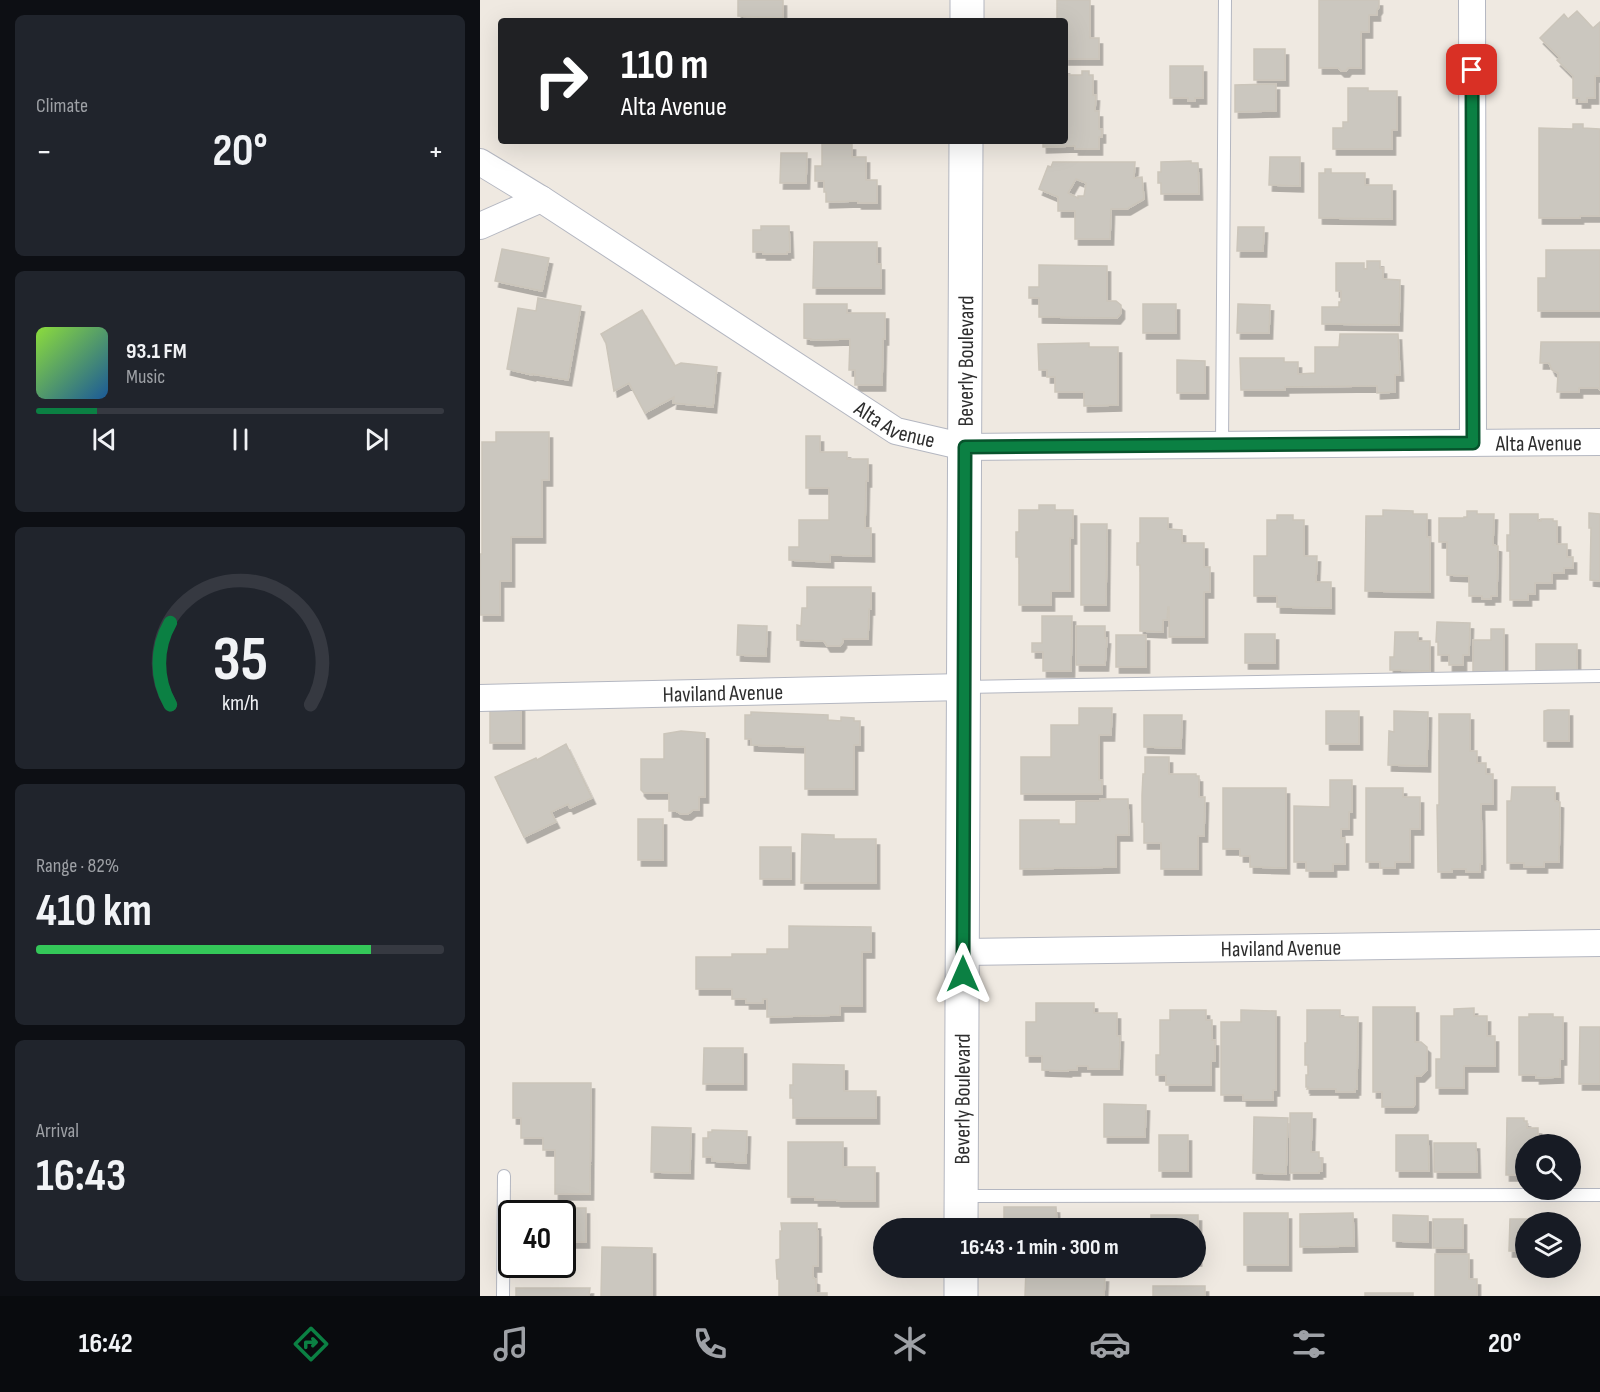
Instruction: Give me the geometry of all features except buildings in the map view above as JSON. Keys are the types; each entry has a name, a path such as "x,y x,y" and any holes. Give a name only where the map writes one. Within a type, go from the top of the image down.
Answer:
{"street":[{"path":"966,18 967,0"},
{"path":"1472,0 1473,443"},
{"name":"Beverly Boulevard","path":"962,1218 966,144"},
{"name":"Alta Avenue","path":"480,162 896,431 965,447 1600,442"},
{"path":"480,226 541,200"},
{"name":"Haviland Avenue","path":"480,699 964,687"},
{"name":"Haviland Avenue","path":"963,952 1600,943"},
{"path":"961,1278 961,1296"}],"lane":[{"path":"1222,445 1225,0"},
{"path":"964,687 1600,676"},
{"path":"503,1296 504,1176"},
{"path":"962,1196 1600,1195"}],"route":[{"path":"963,974 965,447 1473,443 1472,70"}]}
